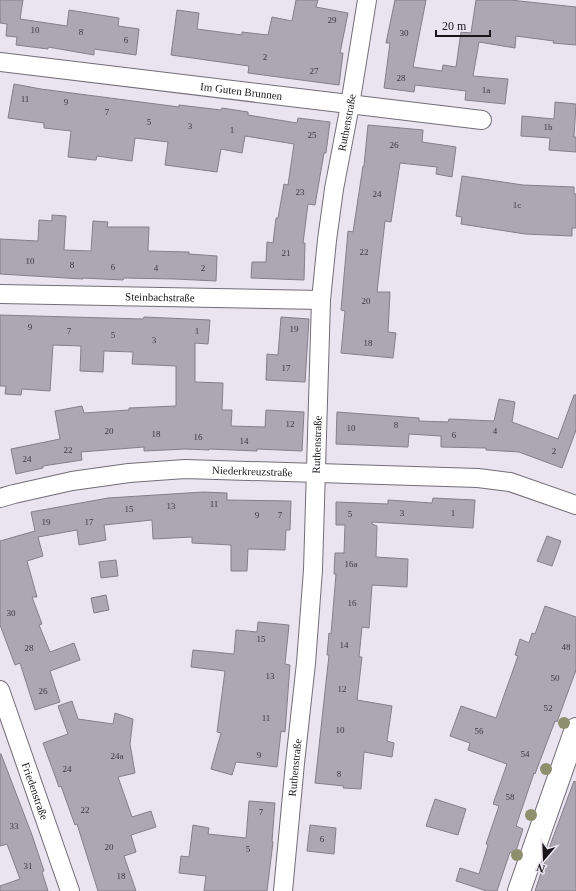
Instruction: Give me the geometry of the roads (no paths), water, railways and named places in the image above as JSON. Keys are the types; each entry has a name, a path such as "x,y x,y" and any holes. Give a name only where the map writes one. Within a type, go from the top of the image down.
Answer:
{"main road":[{"path":"519,891 576,729"}],"street":[{"name":"Ruthenstraße","path":"283,891 306,663 313,570 321,300 334,189 350,105 367,0"},
{"name":"Im Guten Brunnen","path":"0,62 482,120"},
{"name":"Steinbachstraße","path":"0,294 321,300"},
{"name":"Niederkreuzstraße","path":"0,498 72,481 129,473 185,469 478,478 510,482 576,505"},
{"name":"Friedenstraße","path":"0,690 70,891"}]}
